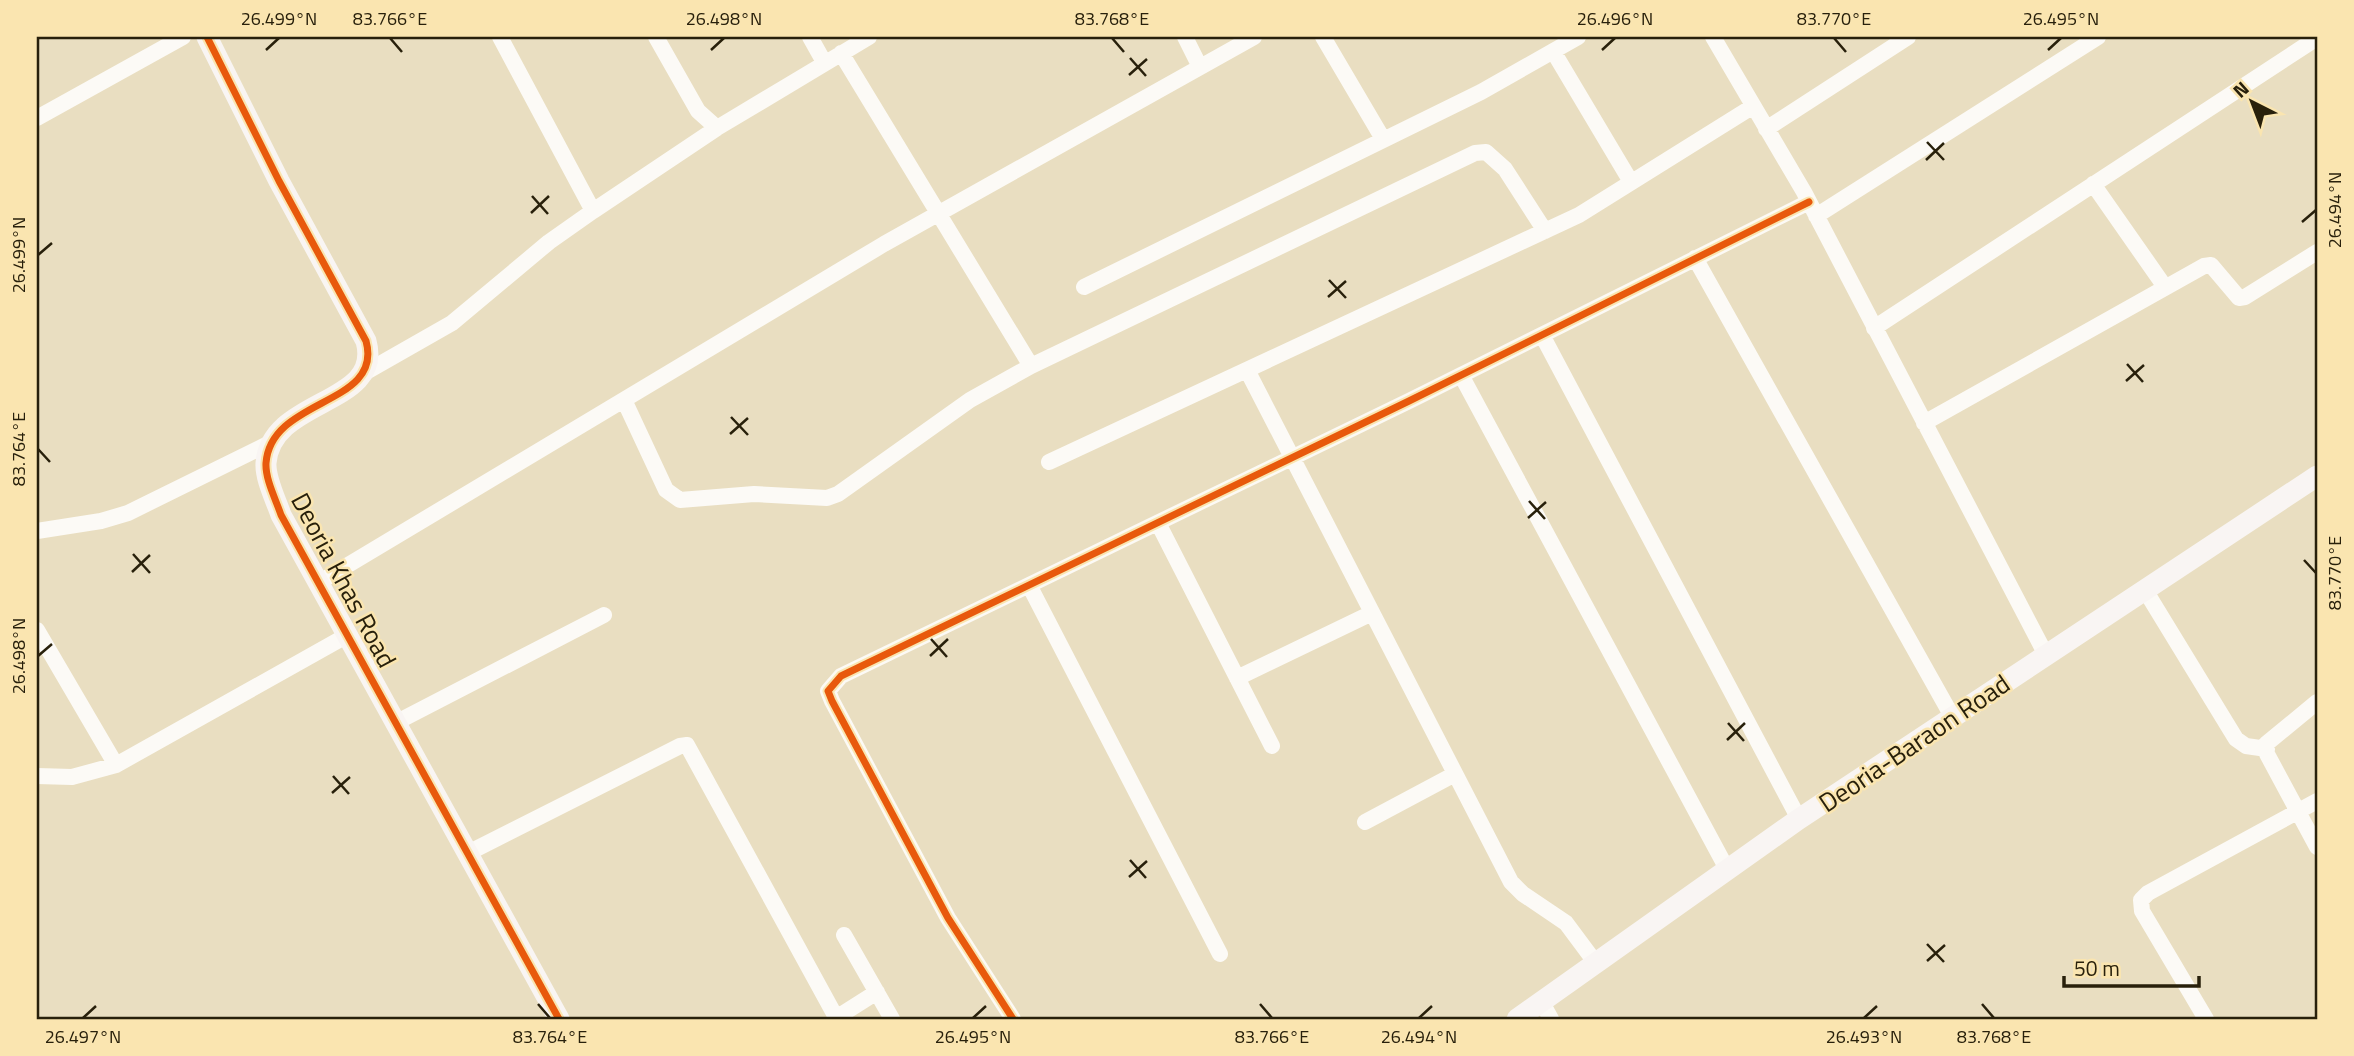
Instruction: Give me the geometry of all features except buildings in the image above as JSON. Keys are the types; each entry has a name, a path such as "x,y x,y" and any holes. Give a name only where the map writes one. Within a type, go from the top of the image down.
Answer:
{"street":[{"path":"37,118 183,37"},
{"path":"206,37 279,181 366,341 371,358 366,372"},
{"path":"500,37 593,211"},
{"path":"656,37 698,111 717,128"},
{"path":"810,37 824,62"},
{"path":"37,531 101,521 128,513 270,443 288,423 353,384 366,372 452,323 549,242 593,211 717,128 869,37"},
{"path":"1185,37 1200,67"},
{"path":"318,583 940,214 1254,37"},
{"path":"1323,37 1383,139"},
{"path":"1084,287 1481,92 1578,37"},
{"path":"1713,37 1812,209 2046,655"},
{"path":"1766,129 1908,37"},
{"path":"1013,1019 948,918 828,691 841,676 1461,375 1695,258 1812,209 2098,37"},
{"path":"1874,328 2317,38"},
{"path":"1553,51 1631,182"},
{"path":"841,52 1031,366"},
{"path":"1049,462 1579,215 1752,107"},
{"path":"624,400 666,490 672,497 694,500 776,494 814,499 838,494 970,400 1031,366 1475,153 1486,152 1497,161 1545,231"},
{"path":"2094,184 2165,287"},
{"path":"1924,423 2165,287 2211,265 2217,269 2233,294 2245,298 2317,252"},
{"path":"1695,258 1952,718"},
{"path":"1542,335 1800,819"},
{"path":"1247,370 1511,882 1566,923 1595,962"},
{"path":"1461,375 1727,869"},
{"name":"Deoria Khas Road","path":"270,443 266,466 281,515 559,1019"},
{"name":"Deoria-Baraon Road","path":"1517,1019 1546,1010 1595,962 1727,869 2317,476"},
{"path":"1158,523 1272,746"},
{"path":"1029,585 1220,954"},
{"path":"2145,590 2236,738 2246,746 2267,749"},
{"path":"1237,678 1372,613"},
{"path":"397,722 604,615"},
{"path":"37,630 116,765"},
{"path":"37,776 72,776 116,765 346,636"},
{"path":"2317,702 2268,739 2267,749 2317,847"},
{"path":"468,853 680,746 687,745 837,1018 877,992"},
{"path":"1365,822 1455,774"},
{"path":"2206,1019 2142,911 2141,900 2148,893 2317,801"},
{"path":"844,935 892,1019"}],"cycle path":[{"path":"207,37 279,181 366,341 367,362 359,378 344,391 286,425 272,441 266,463 271,489 281,515 559,1019"},
{"path":"1013,1019 948,918 832,701 828,691 841,676 1409,401 1809,202"}]}
